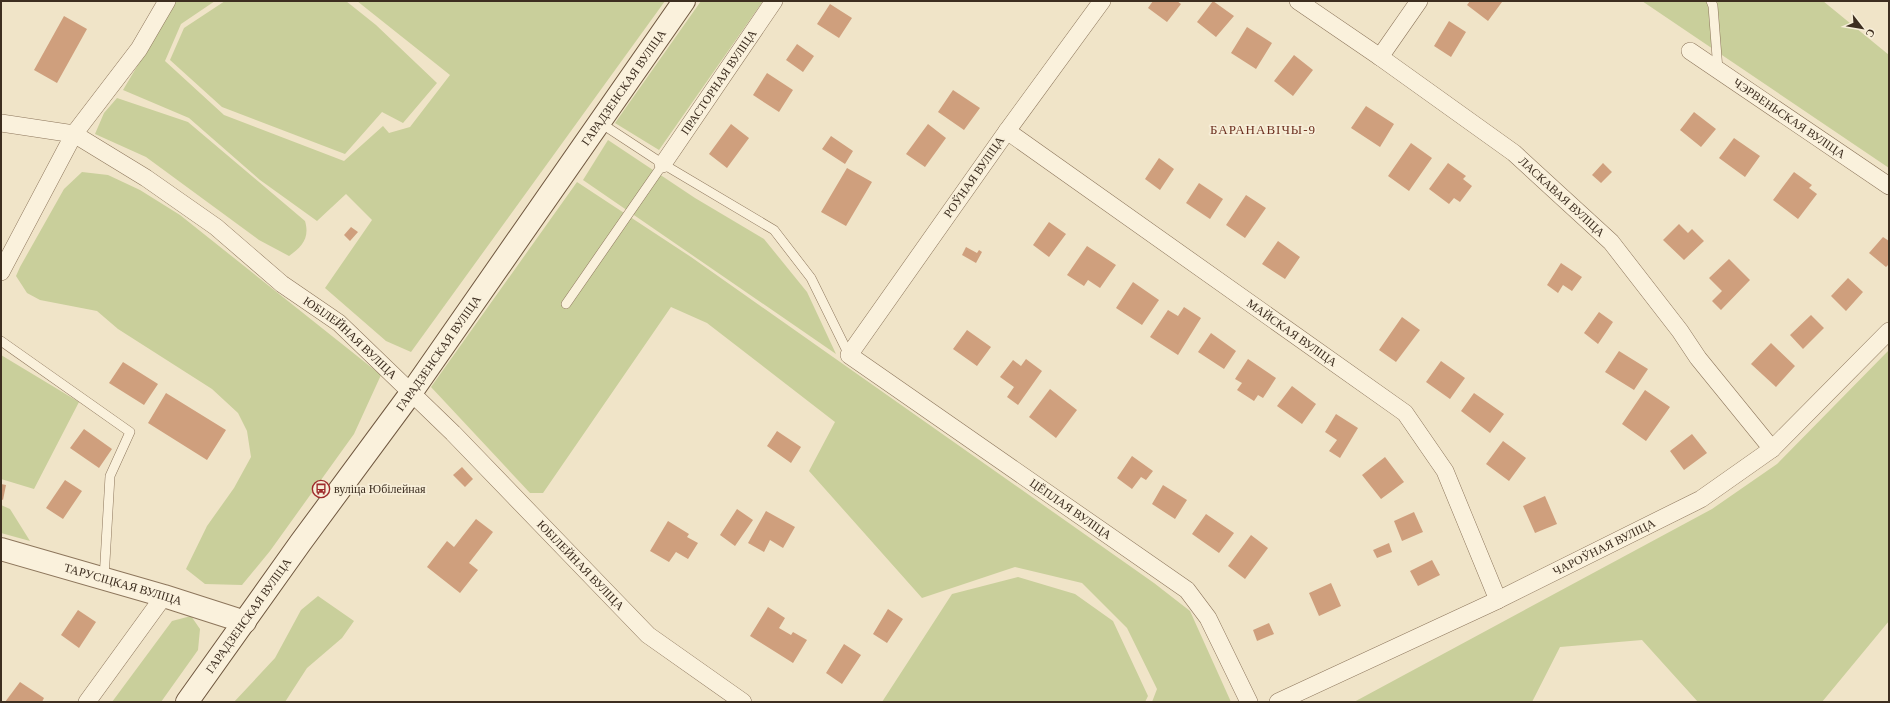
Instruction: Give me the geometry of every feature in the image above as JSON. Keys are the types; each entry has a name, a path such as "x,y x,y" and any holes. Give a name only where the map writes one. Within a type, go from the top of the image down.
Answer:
{"main road":[{"name":"ГАРАДЗЕНСКАЯ ВУЛІЦА","path":"187,702 301,542 411,392 684,1"},
{"name":"ТАРУСІЦКАЯ ВУЛІЦА","path":"1,549 164,596 245,622"}],"street":[{"path":"1,272 74,134 139,49 167,1"},
{"name":"ПРАСТОРНАЯ ВУЛІЦА","path":"663,164 774,1"},
{"name":"РОЎНАЯ ВУЛІЦА","path":"849,355 1007,131 1102,1"},
{"name":"ЛАСКАВАЯ ВУЛІЦА","path":"1298,1 1380,57 1514,153 1611,242 1680,331 1698,358 1772,449"},
{"path":"1380,57 1419,1"},
{"name":"ЧЭРВЕНЬСКАЯ ВУЛІЦА","path":"1690,51 1889,186"},
{"name":"ЮБІЛЕЙНАЯ ВУЛІЦА","path":"1,123 74,134 146,178 216,227 282,284 339,323 453,433 648,634 743,702"},
{"name":"МАЙСКАЯ ВУЛІЦА","path":"1007,131 1405,413 1445,471 1498,600"},
{"name":"ЧАРОЎНАЯ ВУЛІЦА","path":"1278,702 1498,600 1700,499 1772,449 1889,331"},
{"name":"ЦЁПЛАЯ ВУЛІЦА","path":"849,355 1188,590 1208,618 1249,702"},
{"path":"87,702 164,596"}],"lane":[{"path":"1711,1 1713,6 1718,70"},
{"path":"599,122 663,164 774,230 811,278 849,355"},
{"path":"566,304 663,164"},
{"path":"1,340 130,432 110,476 104,579"}],"green space":[{"path":"176,1 215,1 181,24 165,61 224,115 344,161 383,126 389,133 410,127 450,75 357,1 665,1 411,352 386,341 325,288 372,220 346,194 317,221 260,180 189,118 123,90"},
{"path":"225,1 346,1 376,25 437,83 403,123 382,112 345,154 222,107 170,60 184,28"},
{"path":"701,1 763,1 659,150 615,123"},
{"path":"1642,1 1823,1 1889,55 1889,168"},
{"path":"117,98 188,122 305,221 306,237 304,242 289,256 259,240 146,157 95,134 104,113"},
{"path":"608,140 695,198 764,239 807,292 836,354 583,180"},
{"path":"82,172 108,175 140,190 180,215 381,375 354,434 270,551 242,585 205,584 186,569 207,526 234,488 251,457 247,431 238,413 212,389 118,329 97,311 40,300 27,293 16,276 64,189"},
{"path":"577,182 691,257 1154,583 1190,611 1231,702 1152,702 1157,689 1127,628 1082,583 1015,567 922,598 809,471 835,422 707,323 671,307 543,493 530,493 431,387"},
{"path":"1889,350 1889,621 1822,702 1698,702 1642,640 1560,647 1532,702 1354,702 1712,509 1777,464"},
{"path":"1,355 79,402 34,489 1,479"},
{"path":"1,505 10,509 30,541 1,533"},
{"path":"1018,577 1075,594 1113,621 1148,696 1145,702 882,702 952,594"},
{"path":"318,596 354,621 342,638 307,668 285,702 234,702 275,658 301,610"},
{"path":"191,616 200,629 198,650 161,702 112,702 172,621"}],"building":[{"path":"1153,1 1177,1 1181,4 1167,22 1148,8"},
{"path":"1213,1 1234,16 1216,37 1197,22"},
{"path":"1470,1 1502,2 1488,21 1467,5"},
{"path":"830,4 852,18 839,38 817,24"},
{"path":"64,16 87,29 57,83 34,70"},
{"path":"1449,21 1466,32 1451,57 1434,46"},
{"path":"1247,27 1272,43 1256,69 1231,53"},
{"path":"797,44 814,56 803,72 786,60"},
{"path":"1294,55 1313,70 1293,96 1274,81"},
{"path":"767,73 793,90 779,112 753,95"},
{"path":"953,90 980,108 964,130 938,112"},
{"path":"1366,106 1394,124 1380,147 1351,128"},
{"path":"1694,112 1716,129 1701,147 1680,130"},
{"path":"731,124 749,138 727,168 709,154"},
{"path":"928,124 946,138 925,167 906,154"},
{"path":"831,136 853,151 845,164 822,149"},
{"path":"1734,138 1760,156 1745,177 1719,158"},
{"path":"1411,143 1432,158 1409,191 1388,176"},
{"path":"1159,158 1174,169 1160,190 1145,179"},
{"path":"1448,163 1466,176 1463,179 1472,186 1460,202 1454,198 1449,204 1429,189"},
{"path":"1603,163 1612,172 1601,183 1592,175"},
{"path":"847,168 872,182 846,226 821,212"},
{"path":"1794,172 1812,185 1809,188 1817,194 1798,219 1773,200"},
{"path":"1199,183 1223,199 1210,219 1186,203"},
{"path":"1246,195 1266,208 1245,238 1226,225"},
{"path":"1049,222 1066,234 1049,257 1033,245"},
{"path":"1679,224 1688,233 1692,229 1704,241 1684,260 1663,240"},
{"path":"351,227 358,232 350,241 344,235"},
{"path":"1883,237 1889,241 1889,264 1886,267 1869,253"},
{"path":"1278,241 1300,257 1285,279 1262,264"},
{"path":"1087,246 1116,265 1100,288 1088,280 1084,286 1067,275"},
{"path":"966,247 977,253 979,250 982,252 976,263 962,255"},
{"path":"1729,259 1750,280 1721,310 1712,301 1722,291 1709,278"},
{"path":"1561,263 1582,277 1572,291 1563,285 1558,293 1547,285"},
{"path":"1848,278 1863,292 1846,311 1831,296"},
{"path":"1133,282 1159,300 1142,325 1116,308"},
{"path":"1184,307 1201,318 1178,355 1150,337 1168,310 1178,316"},
{"path":"1599,312 1613,322 1598,344 1584,333"},
{"path":"1811,315 1824,328 1803,349 1790,335"},
{"path":"1402,317 1420,330 1396,362 1379,350"},
{"path":"967,330 991,347 977,366 953,349"},
{"path":"1211,333 1236,351 1224,369 1198,352"},
{"path":"1771,343 1795,366 1776,387 1751,364"},
{"path":"1619,351 1648,369 1634,390 1605,372"},
{"path":"1026,359 1042,371 1018,405 1007,397 1014,387 1000,377 1013,360 1021,366"},
{"path":"1248,359 1276,378 1263,398 1258,395 1254,401 1237,390 1242,383 1235,379"},
{"path":"1441,361 1465,378 1450,399 1426,382"},
{"path":"123,362 158,384 144,405 109,383"},
{"path":"1292,386 1316,404 1302,424 1277,406"},
{"path":"1050,389 1077,410 1056,438 1029,417"},
{"path":"1645,390 1670,407 1646,441 1622,424"},
{"path":"166,393 226,430 207,460 148,423"},
{"path":"1474,393 1504,414 1490,433 1461,411"},
{"path":"1336,414 1358,428 1340,458 1329,451 1337,440 1325,432"},
{"path":"84,429 112,449 99,468 70,448"},
{"path":"777,431 801,447 791,463 767,446"},
{"path":"1692,434 1707,453 1684,470 1670,451"},
{"path":"1503,441 1526,458 1509,481 1486,464"},
{"path":"1132,456 1153,471 1146,480 1141,477 1132,489 1117,478"},
{"path":"1385,457 1404,482 1381,499 1362,475"},
{"path":"462,467 473,479 465,487 453,475"},
{"path":"65,480 82,491 63,519 46,508"},
{"path":"1,484 6,485 3,500 1,499"},
{"path":"1163,485 1187,500 1175,519 1152,504"},
{"path":"1545,496 1557,524 1535,533 1523,506"},
{"path":"737,509 753,520 735,546 720,535"},
{"path":"766,511 795,527 783,548 770,540 764,552 748,543"},
{"path":"1414,512 1423,532 1402,541 1394,521"},
{"path":"1206,514 1234,533 1219,553 1192,534"},
{"path":"476,519 493,532 469,563 478,570 460,593 427,567 447,541 454,547"},
{"path":"668,521 689,534 687,537 698,543 688,559 676,552 669,562 650,551"},
{"path":"1251,535 1268,548 1245,579 1228,566"},
{"path":"1389,543 1392,552 1377,558 1373,550"},
{"path":"1432,560 1440,575 1418,586 1410,571"},
{"path":"1331,583 1341,606 1319,616 1309,593"},
{"path":"768,607 785,618 779,628 791,635 793,632 807,640 793,663 750,636"},
{"path":"888,609 903,619 887,643 873,634"},
{"path":"78,610 96,622 79,648 61,635"},
{"path":"1269,623 1274,634 1257,641 1253,630"},
{"path":"844,644 861,655 842,684 826,673"},
{"path":"20,682 44,698 42,702 5,702"}],"place":[{"name":"вуліца Юбілейная","path":"321,489"}],"district":[{"name":"БАРАНАВІЧЫ-9","path":"1263,129"}]}
